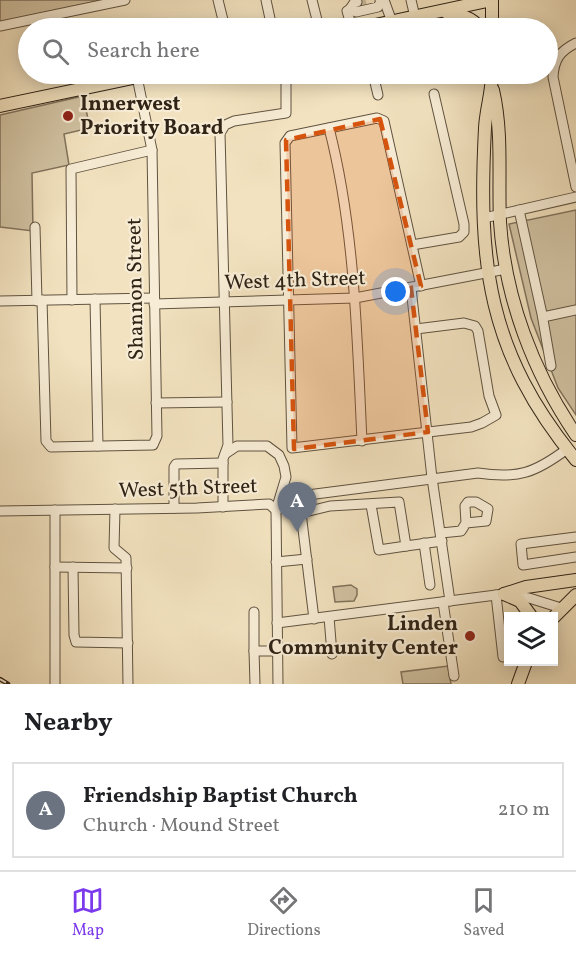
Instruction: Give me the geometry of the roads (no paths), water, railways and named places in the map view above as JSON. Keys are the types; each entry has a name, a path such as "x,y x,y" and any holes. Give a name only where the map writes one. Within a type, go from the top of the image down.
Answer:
{"main road":[{"path":"410,18 492,0 492,18"},
{"path":"436,12 468,18"},
{"path":"0,106 104,84"},
{"path":"491,84 485,126 484,218 488,272 494,309 513,364 543,416 576,460"},
{"path":"493,84 499,122 500,213 506,268 514,304 536,363 553,398 576,435"},
{"path":"500,595 526,587 576,580"},
{"path":"500,595 520,601 528,612"},
{"path":"557,612 576,595"},
{"path":"518,684 525,666"}],"street":[{"path":"38,18 125,0"},
{"path":"218,0 222,18"},
{"path":"266,0 270,18"},
{"path":"312,0 316,18"},
{"path":"344,0 356,12 378,7 382,0"},
{"path":"382,0 390,18"},
{"path":"411,0 415,17"},
{"path":"351,7 352,18"},
{"path":"0,26 18,22"},
{"path":"558,55 576,43"},
{"name":"Shannon Street","path":"98,446 153,445 157,439 152,150 138,84"},
{"path":"223,507 224,458 228,445 220,133 225,125 234,122 286,113 286,84"},
{"path":"375,84 378,95"},
{"path":"554,84 576,187"},
{"path":"412,245 459,237 464,232 434,94"},
{"path":"416,329 465,323 475,326 478,331 489,396 496,415 471,427 294,449 290,445 285,143 287,138 292,135 377,118 384,121 421,286"},
{"path":"329,128 339,167 355,298 362,441"},
{"path":"72,300 71,169 152,150"},
{"path":"484,218 576,197"},
{"path":"519,210 543,317 551,366"},
{"path":"35,227 46,441 51,447 98,446 95,299"},
{"name":"West 4th Street","path":"0,301 95,299 224,302 355,298 506,268"},
{"path":"411,288 432,478 441,534 454,676"},
{"path":"543,317 576,310"},
{"path":"156,403 227,402"},
{"path":"174,508 174,467 176,464 224,458 237,446 267,446 279,455 286,477 276,510 278,684"},
{"name":"West 5th Street","path":"0,511 223,507 269,504 276,510 296,498 432,478 478,473 500,477 530,472 567,449"},
{"path":"296,498 301,513 314,619"},
{"path":"301,513 330,506 399,502 406,546"},
{"path":"371,505 379,550 424,543 441,534 461,531 466,523"},
{"path":"115,509 114,548 126,558 127,568 128,684"},
{"path":"54,684 55,510"},
{"path":"576,537 521,544 523,565 576,557"},
{"path":"424,543 430,585"},
{"path":"276,562 307,559"},
{"path":"55,567 127,568"},
{"path":"73,567 76,642 128,643"},
{"path":"277,623 500,595 530,598 557,612"},
{"path":"500,595 503,657"},
{"path":"254,612 255,684"},
{"path":"329,617 333,654"},
{"path":"254,651 278,651"}],"tunnel":[{"path":"357,2 367,0"}],"railway":[{"path":"0,679 8,684"}],"place":[{"name":"Innerwest Priority Board","path":"68,116"},
{"name":"Friendship Baptist Church","path":"297,532"},
{"name":"Linden Community Center","path":"470,636"}]}
